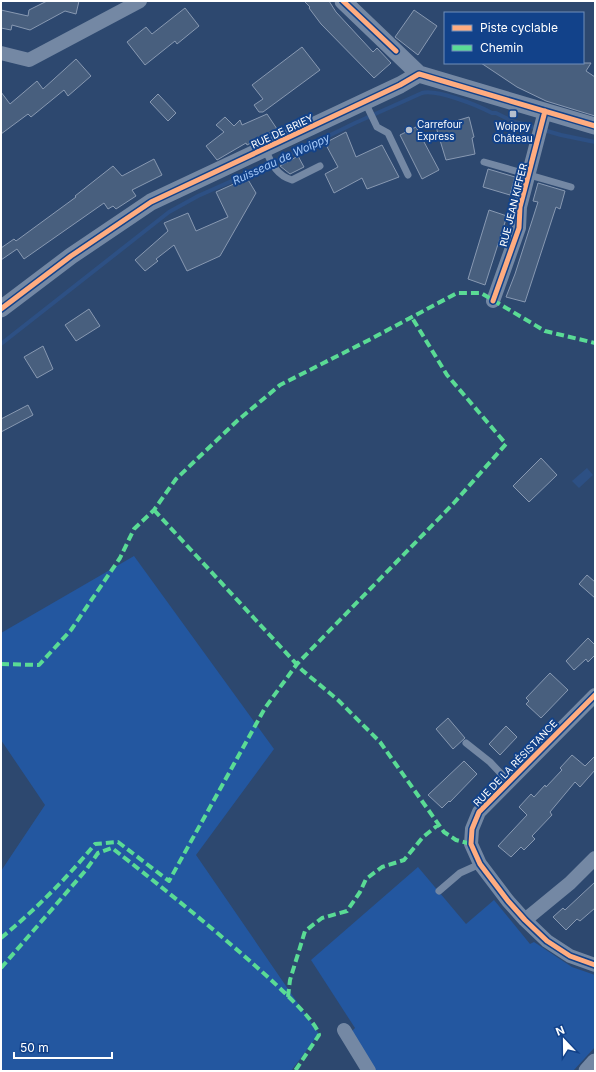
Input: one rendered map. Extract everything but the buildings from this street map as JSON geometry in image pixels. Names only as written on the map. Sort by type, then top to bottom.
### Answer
[{"type":"street","points":[[1,53],[29,60],[140,1]]},
{"type":"street","points":[[343,1],[418,74],[595,126]]},
{"type":"street","name":"RUE DE BRIEY","points":[[1,309],[71,256],[144,206],[165,194],[269,158],[367,107],[418,74]]},
{"type":"street","name":"RUE JEAN KIFFER","points":[[493,301],[519,228],[520,207],[530,175],[545,111]]},
{"type":"street","name":"RUE DE LA RÉSISTANCE","points":[[595,695],[479,812],[472,829],[471,844],[480,864],[525,920],[558,948],[570,956],[595,965]]},
{"type":"street","points":[[525,920],[570,883],[595,858]]},
{"type":"street","points":[[344,1030],[369,1071]]},
{"type":"street","points":[[587,1071],[595,1062]]},
{"type":"lane","points":[[367,107],[377,127],[388,133],[408,175]]},
{"type":"lane","points":[[269,158],[280,174],[292,180],[320,166]]},
{"type":"lane","points":[[484,162],[571,187]]},
{"type":"lane","points":[[466,743],[490,762],[509,782]]},
{"type":"lane","points":[[439,891],[460,873],[480,864]]},
{"type":"shaded area","points":[[587,468],[593,475],[579,488],[572,481]]},
{"type":"shaded area","points":[[134,556],[274,749],[196,855],[319,1034],[291,1071],[1,1071],[1,871],[45,805],[1,740],[1,633]]},
{"type":"shaded area","points":[[418,867],[466,924],[494,900],[530,944],[534,942],[572,967],[595,975],[595,1047],[573,1071],[375,1071],[350,1033],[355,1028],[311,960]]},
{"type":"waterway","name":"Ruisseau de Woippy","points":[[1,344],[169,212],[198,196],[277,161],[355,123],[422,93],[429,92],[447,95],[492,113],[496,113],[512,121],[561,135],[595,142]]},
{"type":"marked path","points":[[1,664],[39,665],[71,630],[120,558],[134,529],[154,510],[176,479],[237,421],[280,385],[457,293],[481,293],[545,331],[595,343]]},
{"type":"marked path","points":[[1,938],[50,893],[95,844],[118,842],[169,881],[265,708],[297,664],[453,504],[506,444],[447,375],[411,316]]},
{"type":"marked path","points":[[154,510],[302,670],[338,700],[380,742],[444,832],[456,840],[471,844]]},
{"type":"marked path","points":[[288,997],[290,980],[305,931],[322,918],[347,911],[360,892],[366,879],[382,867],[404,860],[423,837],[438,825]]},
{"type":"marked path","points":[[1,968],[86,870],[98,853],[112,848],[226,940],[289,997],[310,1020],[319,1035],[295,1071]]},
{"type":"cycle path","points":[[343,1],[396,51]]},
{"type":"cycle path","points":[[1,309],[71,256],[151,202],[400,85],[419,74],[595,126]]},
{"type":"cycle path","points":[[493,301],[519,228],[520,207],[545,111]]},
{"type":"cycle path","points":[[595,695],[479,812],[472,829],[471,844],[480,864],[508,901],[525,920],[547,941],[570,956],[595,965]]},
{"type":"place","name":"Woippy Château","points":[[513,114]]},
{"type":"place","name":"Carrefour Express","points":[[409,130]]}]
